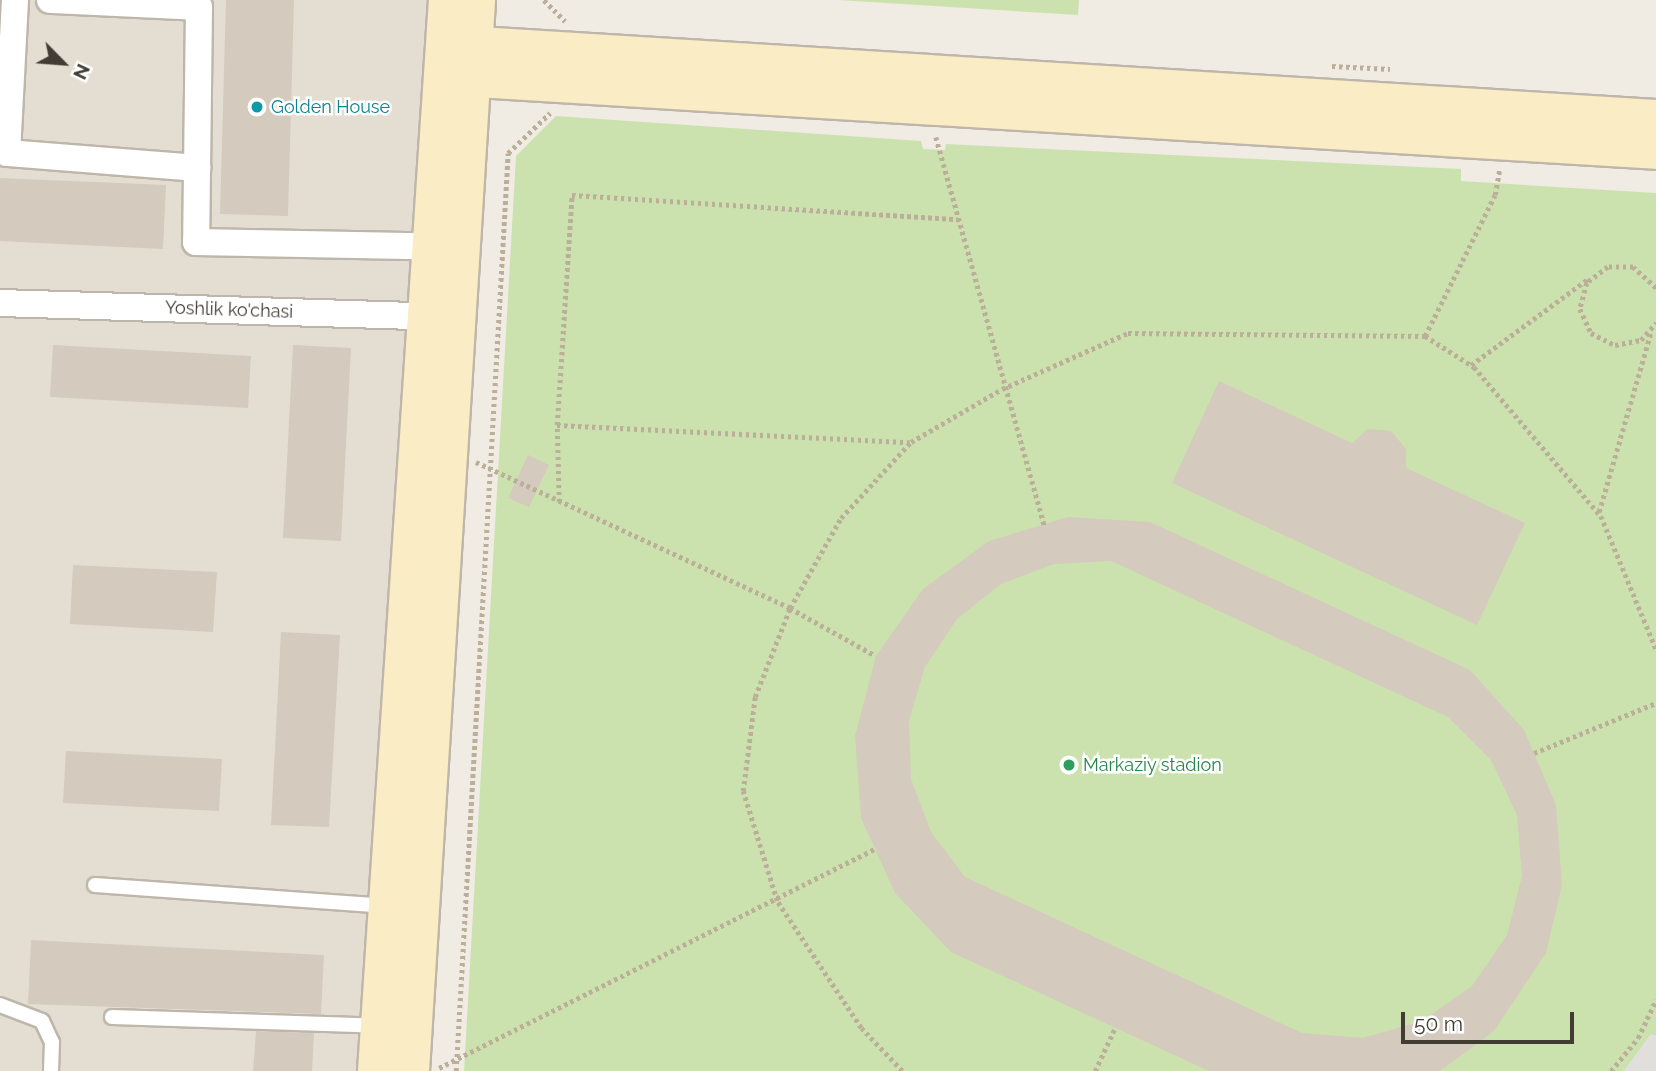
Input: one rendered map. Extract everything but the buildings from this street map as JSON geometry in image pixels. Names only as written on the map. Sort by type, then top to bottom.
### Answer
[{"type":"street","points":[[15,0],[8,153],[197,168]]},
{"type":"street","points":[[50,0],[199,7],[196,242],[448,247]]},
{"type":"street","points":[[448,0],[459,61]]},
{"type":"street","points":[[377,1071],[396,1027],[459,61],[476,0]]},
{"type":"street","points":[[459,61],[935,118],[1503,149],[1656,150]]},
{"type":"street","points":[[1503,149],[1656,119]]},
{"type":"street","name":"Yoshlik ko'chasi","points":[[0,303],[444,317]]},
{"type":"street","points":[[403,908],[450,450],[444,317]]},
{"type":"street","points":[[396,1027],[410,1071]]},
{"type":"lane","points":[[95,885],[403,908]]},
{"type":"lane","points":[[0,1005],[42,1021],[52,1042],[51,1071]]},
{"type":"lane","points":[[112,1017],[396,1027]]},
{"type":"path","points":[[456,1071],[508,153],[555,108]]},
{"type":"path","points":[[935,118],[957,219],[1002,389],[1044,525]]},
{"type":"path","points":[[1425,336],[1495,195],[1503,149]]},
{"type":"path","points":[[559,502],[557,425],[572,195],[957,219]]},
{"type":"path","points":[[1471,365],[1596,273],[1620,265],[1633,267],[1656,288]]},
{"type":"path","points":[[1596,273],[1587,283],[1580,309],[1591,333],[1615,345],[1641,340],[1651,331]]},
{"type":"path","points":[[1599,512],[1651,331],[1656,323]]},
{"type":"path","points":[[902,1071],[861,1028],[777,901],[743,791],[755,697],[790,608],[841,518],[911,442],[1002,389],[1128,333],[1425,336],[1471,365],[1599,512],[1656,649]]},
{"type":"path","points":[[557,425],[911,442]]},
{"type":"path","points":[[450,450],[790,608],[876,656]]},
{"type":"path","points":[[1534,752],[1656,703]]},
{"type":"path","points":[[432,1071],[777,901],[875,849]]},
{"type":"path","points":[[1611,1071],[1638,1038],[1656,1000]]},
{"type":"path","points":[[1095,1071],[1115,1028]]},
{"type":"shaded area","points":[[0,0],[484,0],[427,1071],[0,1071]]},
{"type":"shaded area","points":[[1651,1034],[1656,1036],[1656,1071],[1624,1071]]},
{"type":"green space","points":[[838,0],[1079,0],[1078,15]]},
{"type":"green space","name":"Markaziy stadion","points":[[556,116],[921,141],[923,149],[945,150],[946,144],[1461,169],[1461,181],[1656,193],[1656,1036],[1651,1035],[1624,1071],[464,1071],[516,156]]},
{"type":"place","name":"Golden House","points":[[257,107]]},
{"type":"place","name":"Markaziy stadion","points":[[1069,765]]}]
